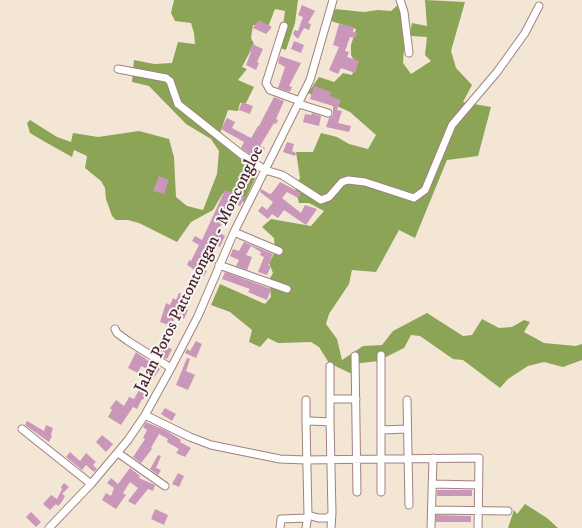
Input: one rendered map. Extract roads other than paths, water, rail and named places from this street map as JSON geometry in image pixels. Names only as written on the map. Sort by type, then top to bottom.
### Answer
[{"type":"street","name":"Jalan Poros Pattontongan - Moncongloe","points":[[49,528],[118,453],[145,415],[171,368],[198,316],[234,232],[299,103],[318,56],[333,0]]},
{"type":"street","points":[[400,0],[404,12],[409,53]]},
{"type":"street","points":[[118,69],[166,78],[170,81],[178,104],[241,154],[265,170],[282,175],[321,200],[327,199],[342,182],[348,180],[365,182],[408,197],[418,197],[424,190],[452,125],[498,72],[525,32],[539,6]]},
{"type":"street","points":[[284,26],[266,83],[270,90],[299,103],[328,113]]},
{"type":"street","points":[[234,232],[279,251]]},
{"type":"street","points":[[219,265],[288,290]]},
{"type":"street","points":[[115,329],[117,333],[128,341],[171,368]]},
{"type":"street","points":[[381,355],[381,492]]},
{"type":"street","points":[[356,356],[357,492]]},
{"type":"street","points":[[330,366],[330,528]]},
{"type":"street","points":[[330,399],[356,399]]},
{"type":"street","points":[[306,400],[308,517],[306,528]]},
{"type":"street","points":[[407,400],[409,505]]},
{"type":"street","points":[[145,415],[190,437],[211,445],[280,459],[356,460],[479,458],[478,528]]},
{"type":"street","points":[[306,422],[315,420],[330,422]]},
{"type":"street","points":[[381,430],[407,429]]},
{"type":"street","points":[[22,430],[91,484]]},
{"type":"street","points":[[118,453],[165,486]]},
{"type":"street","points":[[432,528],[433,458]]},
{"type":"street","points":[[432,484],[479,485]]},
{"type":"street","points":[[432,510],[508,511]]},
{"type":"street","points":[[280,528],[281,519],[308,517],[327,518],[331,515]]}]
